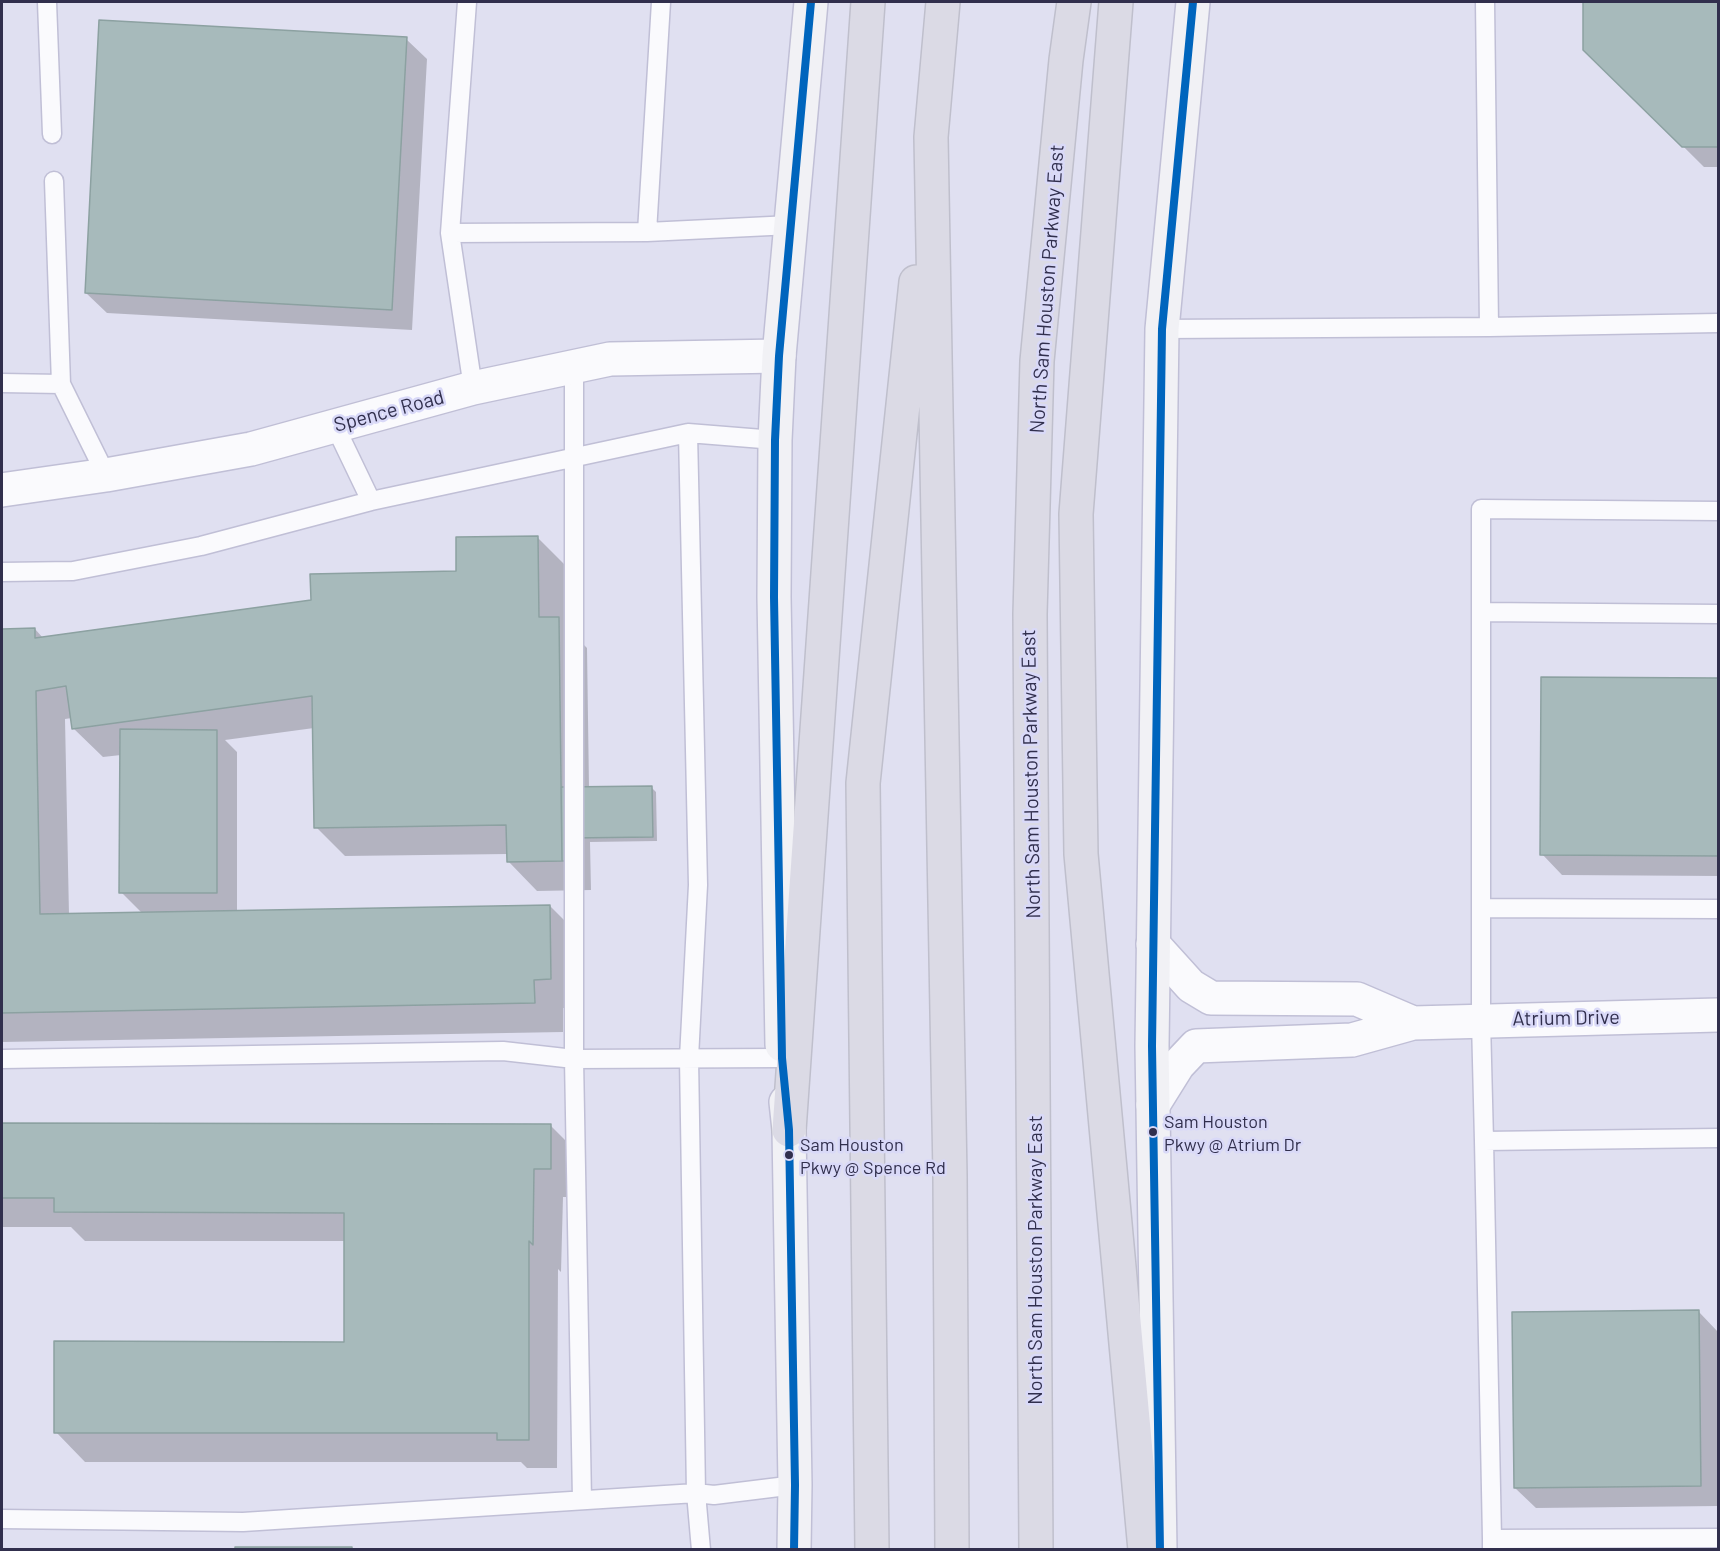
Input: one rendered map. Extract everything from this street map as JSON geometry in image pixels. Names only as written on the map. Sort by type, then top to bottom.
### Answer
[{"type":"highway","points":[[789,1130],[868,2]]},
{"type":"highway","points":[[872,1550],[863,783],[931,137],[943,2]]},
{"type":"highway","name":"North Sam Houston Parkway East","points":[[1036,1550],[1030,614],[1037,361],[1066,60],[1074,2]]},
{"type":"highway","points":[[1116,2],[1076,514],[1081,854],[1145,1550]]},
{"type":"highway","points":[[931,137],[950,1174],[952,1550]]},
{"type":"main road","points":[[794,1550],[789,1130],[782,1058],[774,597],[774,440],[790,225],[811,2]]},
{"type":"main road","points":[[1160,1550],[1153,1105],[1162,329],[1193,2]]},
{"type":"street","name":"Spence Road","points":[[2,490],[106,476],[251,448],[473,388],[610,358],[779,356]]},
{"type":"street","name":"Atrium Drive","points":[[1154,944],[1191,986],[1212,998],[1357,999],[1413,1023]]},
{"type":"street","name":"Atrium Drive","points":[[1153,1105],[1178,1065],[1196,1046],[1352,1040],[1413,1023],[1719,1015]]},
{"type":"lane","points":[[47,2],[52,134]]},
{"type":"lane","points":[[467,2],[450,233],[473,388]]},
{"type":"lane","points":[[647,232],[661,2]]},
{"type":"lane","points":[[1485,2],[1489,327]]},
{"type":"lane","points":[[54,180],[61,384],[106,476]]},
{"type":"lane","points":[[450,233],[647,232],[790,225]]},
{"type":"lane","points":[[1162,329],[1719,323]]},
{"type":"lane","points":[[574,366],[574,1059],[582,1500]]},
{"type":"lane","points":[[2,383],[61,384]]},
{"type":"lane","points":[[335,426],[371,501]]},
{"type":"lane","points":[[2,572],[73,571],[201,546],[371,501],[688,433],[774,440]]},
{"type":"lane","points":[[688,433],[698,885],[689,1058],[696,1493],[701,1550]]},
{"type":"lane","points":[[1719,510],[1481,509],[1481,1021],[1492,1544],[1719,1538]]},
{"type":"lane","points":[[1481,612],[1719,614]]},
{"type":"lane","points":[[1481,909],[1719,909]]},
{"type":"lane","points":[[2,1059],[503,1051],[574,1059],[782,1058]]},
{"type":"lane","points":[[1484,1141],[1719,1138]]},
{"type":"lane","points":[[2,1519],[243,1522],[696,1493],[714,1496],[795,1485]]},
{"type":"building","points":[[1583,2],[1718,2],[1718,147],[1682,147],[1583,50]]},
{"type":"building","points":[[99,20],[407,37],[392,310],[85,293]]},
{"type":"building","points":[[538,536],[539,617],[559,617],[562,861],[507,862],[506,825],[314,828],[312,696],[72,729],[66,686],[36,691],[40,914],[550,905],[551,979],[534,980],[535,1003],[2,1013],[2,629],[35,628],[35,638],[311,600],[310,574],[456,571],[456,537]]},
{"type":"building","points":[[1541,677],[1718,678],[1718,856],[1540,855]]},
{"type":"building","points":[[120,729],[217,730],[217,893],[119,893]]},
{"type":"building","points":[[652,786],[653,837],[572,838],[572,861],[562,861],[561,787]]},
{"type":"building","points":[[2,1123],[551,1124],[551,1169],[534,1169],[533,1245],[529,1241],[529,1440],[497,1440],[497,1433],[54,1433],[54,1341],[344,1342],[344,1213],[54,1212],[54,1198],[2,1198]]},
{"type":"building","points":[[1699,1310],[1701,1486],[1514,1488],[1512,1312]]},
{"type":"building","points":[[235,1547],[352,1547],[352,1550],[235,1550]]},
{"type":"transit line","points":[[794,1550],[789,1130],[782,1058],[774,597],[775,440],[779,356],[811,2]]},
{"type":"transit line","points":[[1160,1550],[1152,1046],[1162,329],[1193,2]]},
{"type":"place","name":"Sam Houston Pkwy @ Atrium Dr","points":[[1153,1132]]},
{"type":"place","name":"Sam Houston Pkwy @ Spence Rd","points":[[789,1155]]}]
